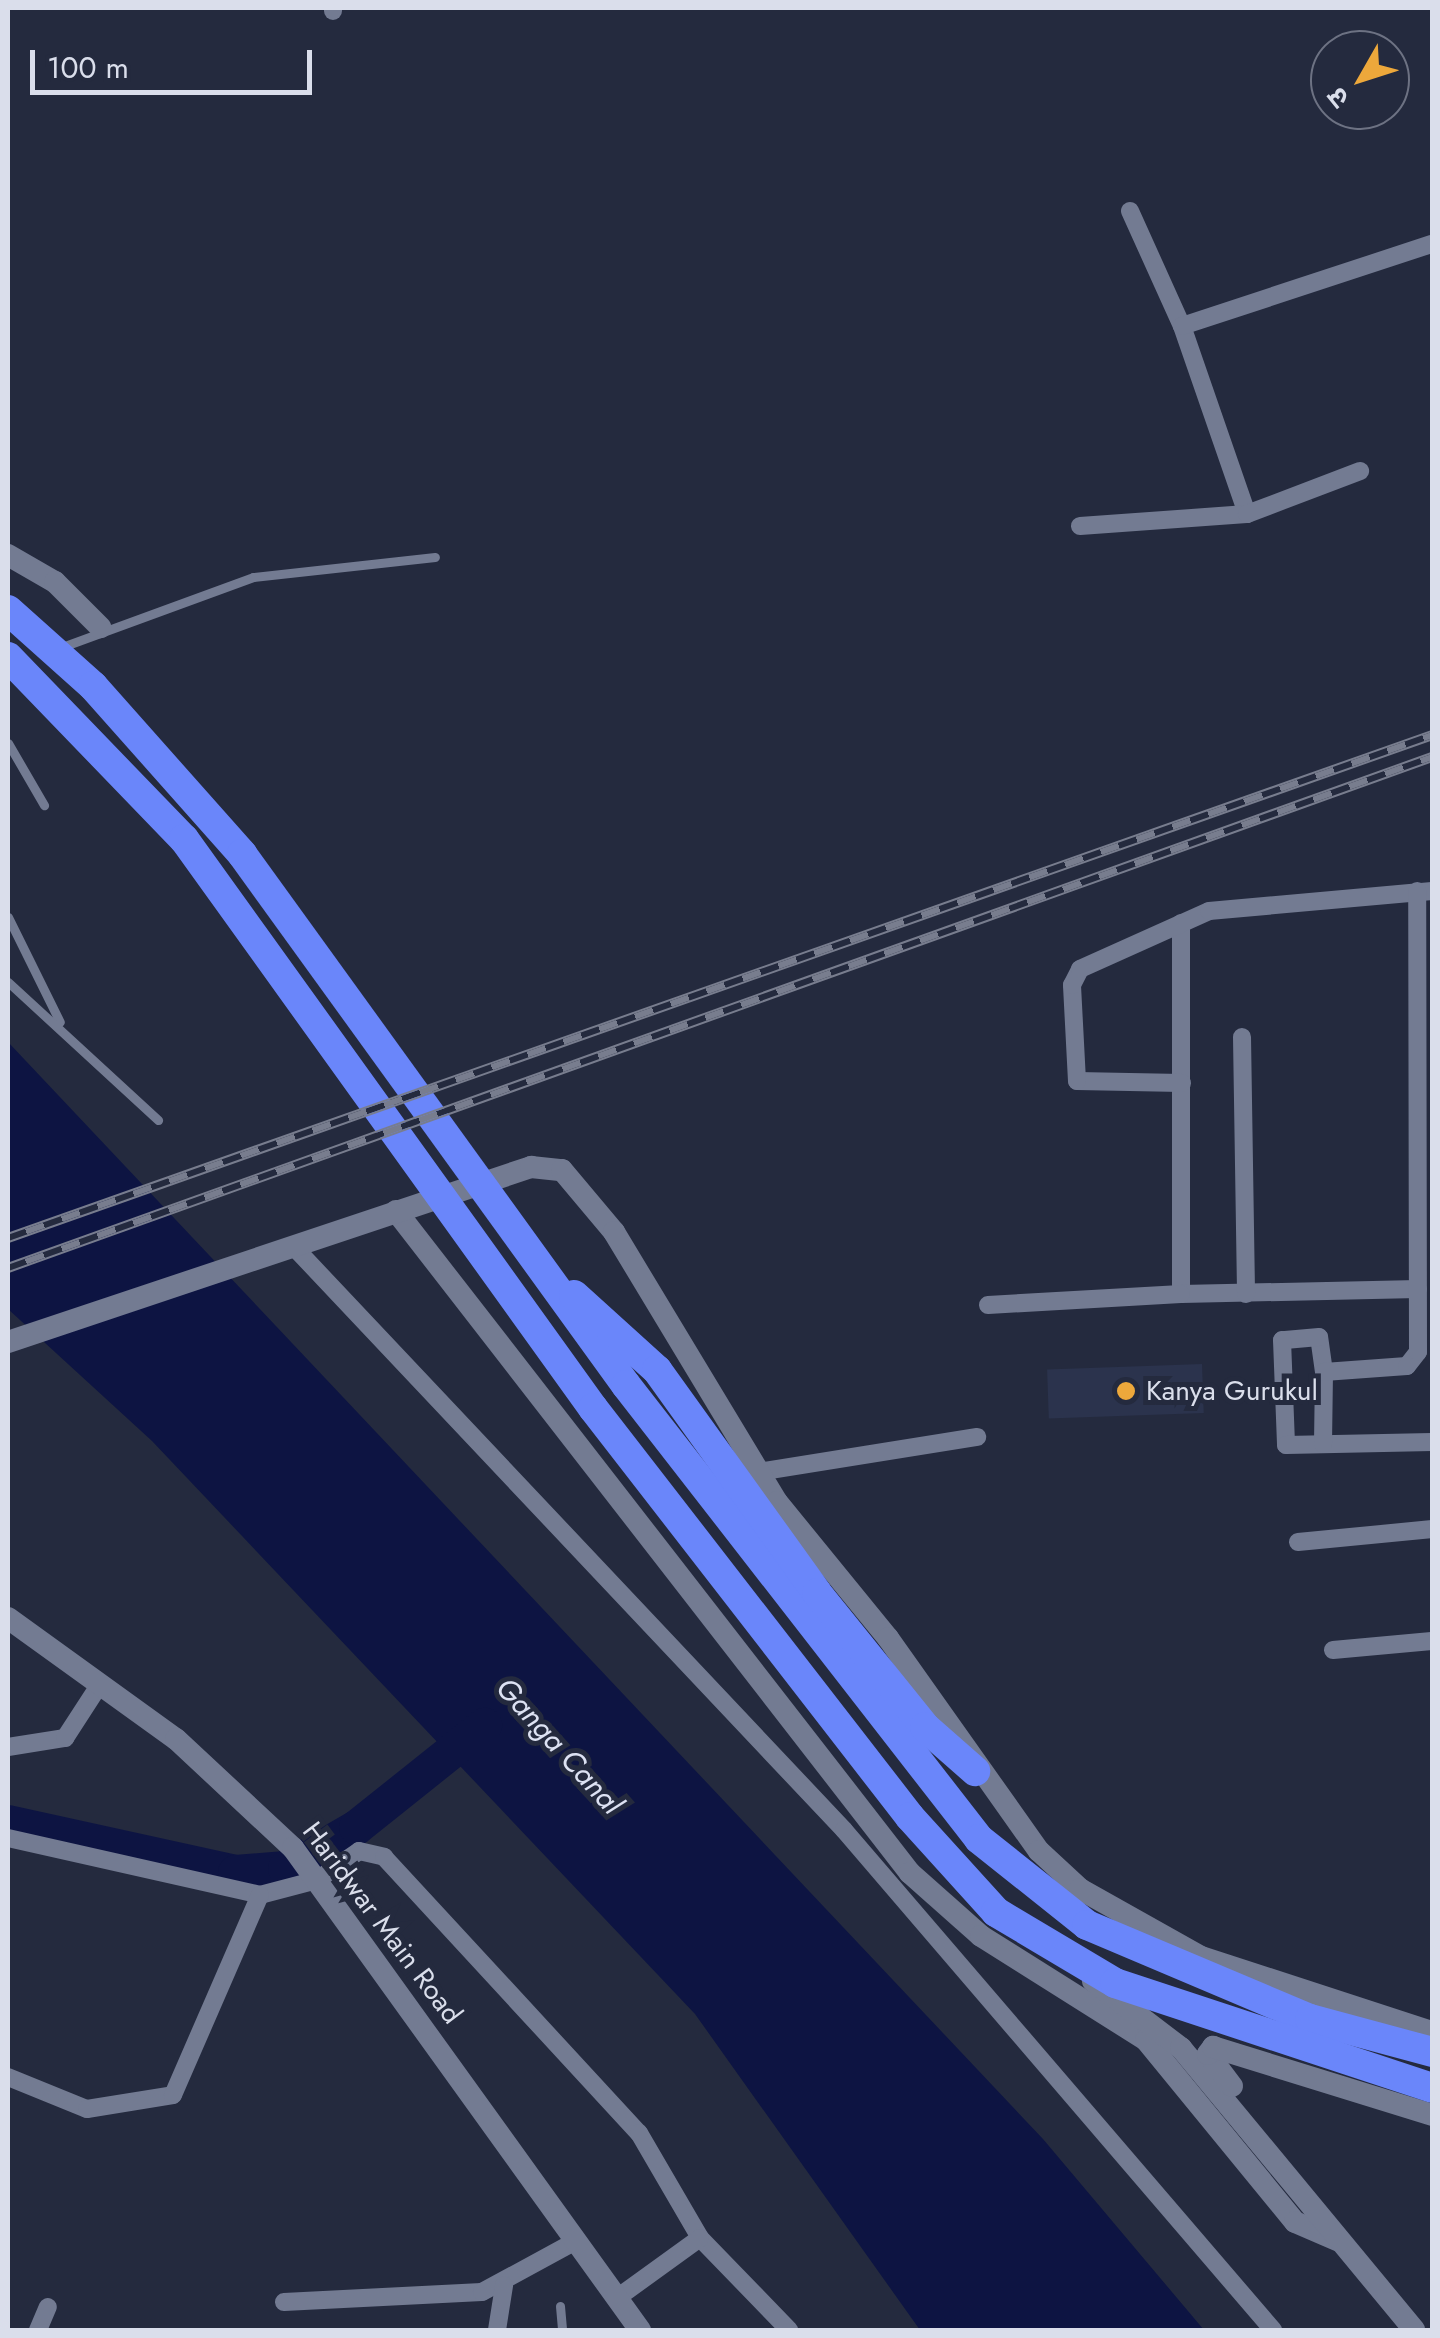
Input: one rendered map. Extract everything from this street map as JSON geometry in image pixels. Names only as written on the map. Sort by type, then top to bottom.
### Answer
[{"type":"highway","points":[[17,617],[93,686],[242,854],[626,1385],[979,1839],[1022,1881],[1087,1925],[1212,1982],[1432,2052]]},
{"type":"highway","points":[[8,657],[184,839],[593,1408],[910,1816],[996,1912],[1069,1962],[1432,2088]]},
{"type":"highway","points":[[540,1268],[657,1370],[818,1594],[926,1727],[975,1771]]},
{"type":"street","points":[[1130,212],[1182,326],[1247,514]]},
{"type":"street","points":[[1182,326],[1432,244]]},
{"type":"street","points":[[1080,526],[1247,514],[1360,471]]},
{"type":"street","points":[[8,555],[55,582],[100,627]]},
{"type":"street","points":[[1182,1083],[1082,1084],[1072,1036],[1080,969],[1209,912],[1425,891],[1415,1360],[1324,1372]]},
{"type":"street","points":[[1181,923],[1182,1294]]},
{"type":"street","points":[[1242,1037],[1246,1294]]},
{"type":"street","points":[[8,1342],[530,1168],[562,1170],[614,1232],[758,1472],[888,1638],[975,1771],[1039,1851],[1135,1922],[1201,1957],[1432,2032]]},
{"type":"street","points":[[396,1212],[910,1873],[981,1936],[1146,2040],[1295,2222],[1337,2240]]},
{"type":"street","points":[[286,1251],[844,1830],[1273,2330]]},
{"type":"street","points":[[988,1306],[1182,1294],[1418,1289]]},
{"type":"street","points":[[1322,1444],[1324,1372],[1320,1337],[1282,1340],[1282,1439],[1322,1444],[1432,1442]]},
{"type":"street","points":[[758,1472],[977,1438]]},
{"type":"street","points":[[1298,1542],[1432,1529]]},
{"type":"street","name":"Haridwar Main Road","points":[[8,1618],[176,1739],[293,1848],[640,2330]]},
{"type":"street","points":[[1334,1650],[1432,1641]]},
{"type":"street","points":[[8,1747],[65,1738],[100,1684]]},
{"type":"street","points":[[8,1838],[260,1894],[314,1876],[360,1851],[395,1865],[510,2003],[639,2133],[700,2238],[788,2330]]},
{"type":"street","points":[[8,2077],[87,2109],[173,2095],[260,1894]]},
{"type":"street","points":[[1069,1962],[1166,2033],[1414,2330]]},
{"type":"street","points":[[1337,2240],[1320,2198],[1211,2060],[1213,2047],[1432,2115]]},
{"type":"street","points":[[617,2298],[700,2238]]},
{"type":"street","points":[[284,2302],[504,2286],[576,2241]]},
{"type":"street","points":[[497,2330],[504,2286]]},
{"type":"street","points":[[38,2330],[48,2308]]},
{"type":"lane","points":[[8,675],[100,627],[253,577],[435,557]]},
{"type":"lane","points":[[8,743],[44,805]]},
{"type":"lane","points":[[8,917],[63,1030]]},
{"type":"lane","points":[[8,982],[158,1120]]},
{"type":"lane","points":[[560,2306],[562,2330]]},
{"type":"shaded area","name":"Kanya Gurukul","points":[[1202,1364],[1204,1413],[1049,1418],[1047,1369]]},
{"type":"water","name":"Ganga Canal","points":[[8,1042],[1043,2139],[1204,2330],[920,2330],[695,2014],[152,1441],[8,1309]]},
{"type":"waterway","points":[[8,1822],[235,1872],[285,1868],[356,1827],[484,1725]]},
{"type":"railway","points":[[8,1238],[1432,735]]},
{"type":"railway","points":[[8,1268],[1432,757]]},
{"type":"place","name":"Kanya Gurukul","points":[[1126,1391]]}]
